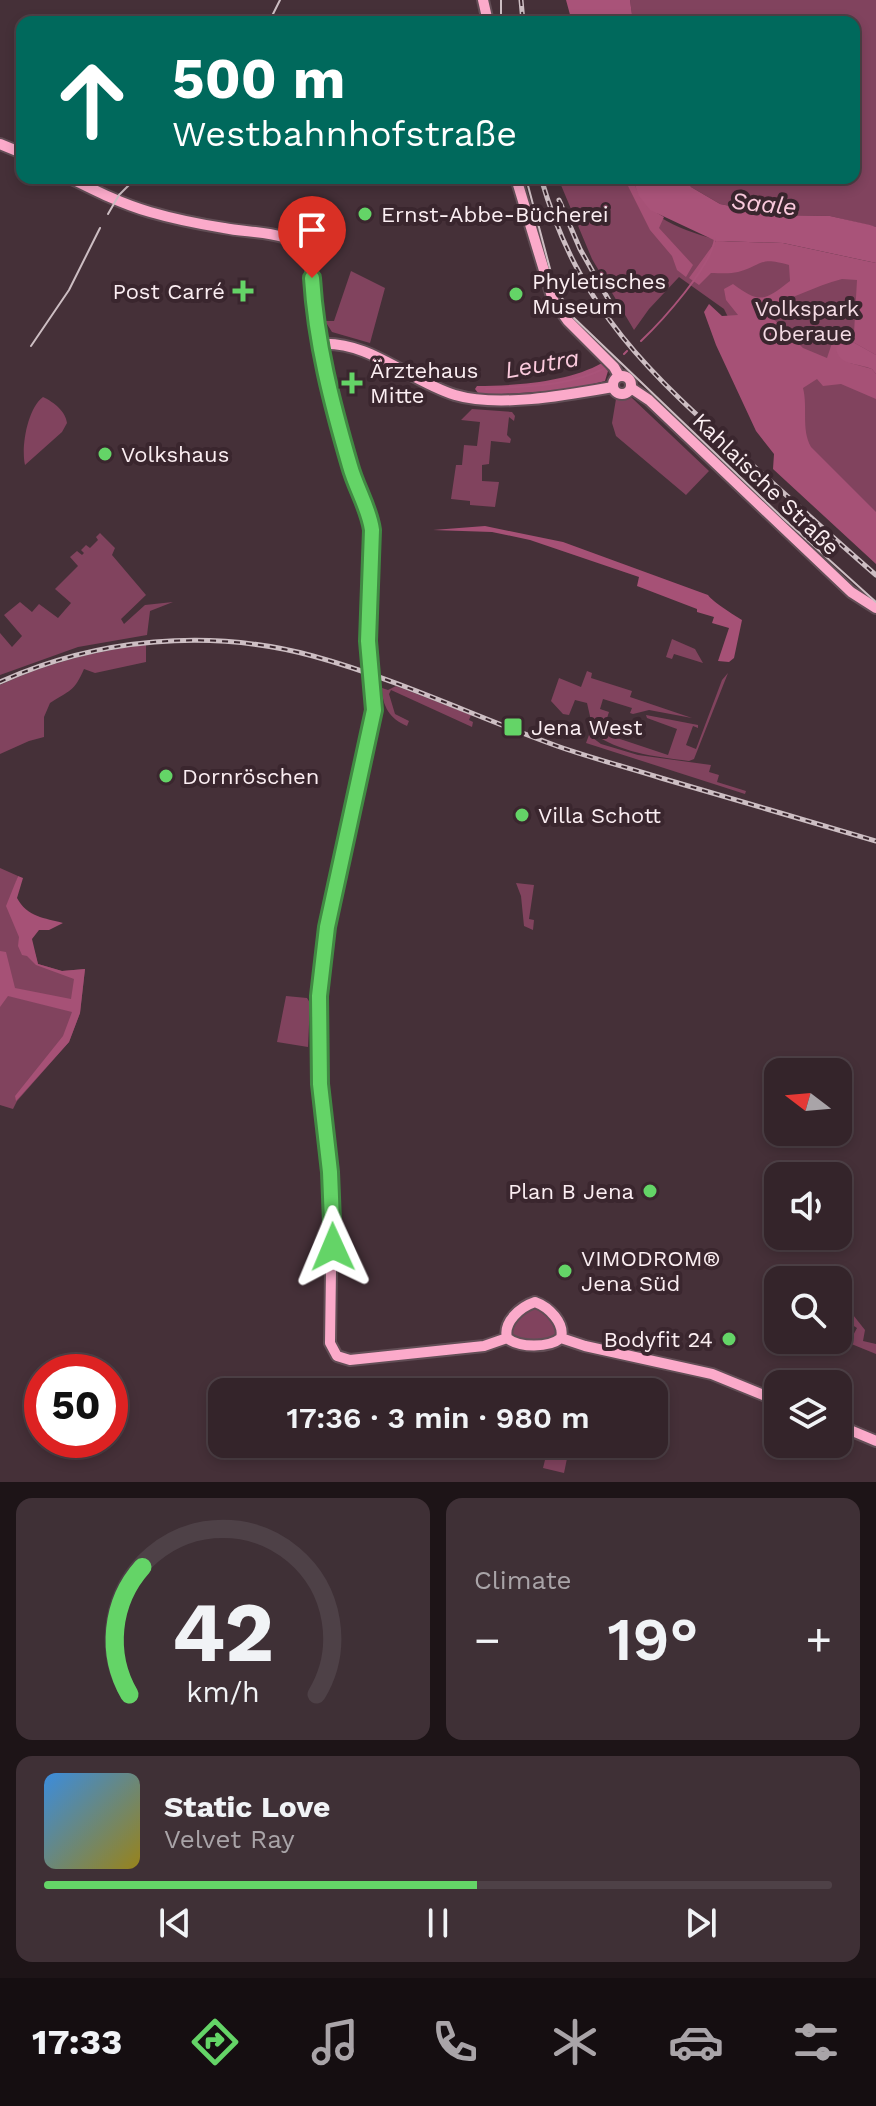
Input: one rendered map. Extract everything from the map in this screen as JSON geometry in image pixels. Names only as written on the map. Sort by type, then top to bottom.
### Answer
[{"type":"main road","points":[[82,184],[150,212],[226,229],[270,233],[302,247],[308,253],[324,368],[353,476],[371,523],[369,651],[374,710],[327,927],[319,996],[320,1084],[332,1197],[330,1339],[337,1356],[350,1360],[484,1346],[507,1338]]},
{"type":"main road","points":[[319,344],[346,346],[448,393],[466,398],[493,400],[570,395],[613,387],[622,394],[631,388],[628,378],[619,376],[614,367],[563,316],[547,288],[518,184]]},
{"type":"main road","points":[[324,368],[330,355],[346,346]]},
{"type":"main road","points":[[613,387],[619,376]]},
{"type":"main road","name":"Kahlaische Straße","points":[[631,388],[649,400],[851,592],[876,608]]},
{"type":"main road","points":[[561,1338],[561,1323],[543,1305],[535,1302],[527,1305],[505,1329],[507,1338],[516,1344],[548,1344],[561,1338],[697,1370],[764,1395]]},
{"type":"main road","points":[[852,1431],[876,1441]]},
{"type":"green space","points":[[630,0],[876,0],[876,227],[830,216],[775,215],[720,204],[689,184],[860,184],[860,16],[632,16]]},
{"type":"green space","name":"Volkspark Oberaue","points":[[561,184],[635,184],[650,210],[672,224],[698,234],[758,248],[876,263],[876,533],[786,433],[724,309],[679,277],[634,330],[592,259]]},
{"type":"green space","points":[[351,271],[385,288],[370,343],[332,332],[325,321],[334,321]]},
{"type":"green space","points":[[43,397],[59,408],[67,423],[62,432],[25,465],[26,429],[33,410]]},
{"type":"green space","points":[[632,398],[709,471],[686,495],[616,436],[612,423],[616,399]]},
{"type":"green space","points":[[472,409],[512,412],[515,416],[514,421],[509,417],[507,435],[510,443],[491,441],[489,464],[482,465],[482,481],[499,482],[495,507],[470,505],[470,501],[451,499],[456,465],[462,465],[464,445],[477,446],[480,422],[461,420]]},
{"type":"green space","points":[[100,533],[115,548],[112,555],[146,595],[121,619],[124,624],[145,605],[173,602],[150,611],[147,635],[78,647],[0,675],[0,633],[12,647],[22,636],[4,615],[20,602],[32,612],[39,604],[58,618],[71,603],[55,589],[78,566],[70,557],[77,551],[82,555],[81,550],[86,545],[90,548]]},
{"type":"green space","points":[[672,639],[695,649],[703,663],[674,654],[672,659],[666,657]]},
{"type":"green space","points":[[146,645],[146,662],[95,673],[84,669],[67,693],[50,703],[44,717],[44,737],[0,754],[0,685],[72,659]]},
{"type":"green space","points":[[587,671],[592,673],[591,678],[632,691],[630,697],[692,718],[649,710],[633,714],[630,713],[632,708],[603,699],[600,709],[609,712],[602,733],[668,755],[677,729],[646,715],[698,725],[698,728],[693,726],[686,745],[696,749],[722,680],[728,673],[694,759],[689,761],[637,752],[602,739],[590,732],[592,725],[587,703],[575,700],[569,715],[563,714],[551,701],[559,678],[581,687]]},
{"type":"green space","points":[[396,686],[471,715],[469,720],[473,722],[472,727],[391,690],[389,694],[395,714],[409,721],[407,726],[401,723],[388,711],[382,695],[382,688],[388,690]]},
{"type":"green space","points":[[589,735],[601,744],[638,755],[711,765],[709,772],[719,775],[717,782],[746,791],[745,794],[586,743]]},
{"type":"green space","points":[[0,868],[18,876],[10,901],[31,939],[38,964],[62,971],[85,969],[80,1013],[69,1042],[13,1109],[0,1105]]},
{"type":"green space","points":[[516,883],[534,885],[529,919],[534,920],[533,930],[524,926],[521,896]]},
{"type":"green space","points":[[286,996],[307,998],[310,1003],[308,1047],[277,1042]]},
{"type":"green space","points":[[533,1307],[540,1308],[557,1325],[557,1336],[534,1341],[511,1335],[512,1324]]},
{"type":"green space","points":[[852,1314],[865,1330],[863,1341],[876,1344],[876,1354],[852,1344],[857,1328],[852,1325]]},
{"type":"green space","points":[[546,1458],[567,1458],[564,1473],[543,1468]]},
{"type":"shaded area","points":[[566,0],[630,0],[632,16],[570,16]]},
{"type":"shaded area","points":[[627,184],[634,184],[644,201],[664,217],[659,228],[693,265],[686,277],[677,270],[672,256],[650,230]]},
{"type":"shaded area","points":[[634,184],[689,184],[720,204],[775,215],[830,216],[876,227],[876,263],[783,243],[716,241],[650,210]]},
{"type":"shaded area","points":[[716,241],[783,243],[876,263],[876,355],[851,341],[850,363],[872,369],[876,374],[876,399],[841,384],[823,386],[817,379],[803,388],[806,433],[811,447],[876,512],[876,564],[773,469],[774,454],[756,431],[704,312],[709,304],[722,316],[738,315],[726,300],[724,289],[733,284],[750,295],[768,296],[790,281],[789,265],[766,261],[738,272],[711,273],[699,285],[689,278]],"holes":[[[842,279],[857,280],[854,333],[834,337],[827,358],[803,348],[762,308]]]},
{"type":"shaded area","points":[[851,341],[876,355],[876,374],[872,369],[841,358],[836,348],[841,343]]},
{"type":"shaded area","points":[[602,363],[608,371],[605,381],[569,390],[485,395],[475,389],[477,386],[558,379]]},
{"type":"shaded area","points":[[485,526],[563,542],[708,595],[742,620],[734,658],[729,662],[718,661],[729,628],[712,623],[714,617],[697,612],[697,609],[637,586],[639,577],[530,540],[492,532],[433,530]]},
{"type":"shaded area","points":[[18,876],[23,878],[17,898],[21,904],[37,916],[63,923],[49,930],[39,930],[32,939],[38,964],[62,971],[85,969],[80,1013],[69,1042],[16,1101],[15,1096],[63,1036],[72,1012],[8,996],[0,1007],[0,951],[6,952],[15,988],[71,999],[74,979],[36,965],[22,955],[18,946],[19,937],[6,906]]},
{"type":"waterway","name":"Leutra","points":[[641,341],[696,278],[712,250],[715,238]]},
{"type":"waterway","name":"Leutra","points":[[624,354],[627,351]]},
{"type":"waterway","name":"Leutra","points":[[486,389],[562,382],[605,368]]},
{"type":"tram line","points":[[272,16],[280,0]]},
{"type":"tram line","points":[[501,0],[501,16]]},
{"type":"tram line","points":[[108,214],[130,184]]},
{"type":"tram line","points":[[528,184],[554,284],[573,317],[784,519],[876,602]]},
{"type":"tram line","points":[[31,346],[69,290],[100,228]]},
{"type":"railway","points":[[521,0],[522,16]]},
{"type":"railway","points":[[543,184],[576,266],[597,303],[622,336],[680,399],[876,575]]},
{"type":"railway","points":[[559,200],[580,249],[611,304]]},
{"type":"railway","points":[[0,682],[75,655],[154,642],[194,640],[274,647],[375,676],[583,755],[876,841]]},
{"type":"place","name":"Ernst-Abbe-Bücherei","points":[[365,214]]},
{"type":"place","name":"Post Carré","points":[[243,291]]},
{"type":"place","name":"Phyletisches Museum","points":[[516,294]]},
{"type":"place","name":"Ärztehaus Mitte","points":[[352,383]]},
{"type":"place","name":"Volkshaus","points":[[105,454]]},
{"type":"place","name":"Jena West","points":[[513,727]]},
{"type":"place","name":"Dornröschen","points":[[166,776]]},
{"type":"place","name":"Villa Schott","points":[[522,815]]},
{"type":"place","name":"Plan B Jena","points":[[650,1191]]},
{"type":"place","name":"VIMODROM® Jena Süd","points":[[565,1271]]},
{"type":"place","name":"Bodyfit 24","points":[[729,1339]]},
{"type":"route","points":[[312,278],[316,330],[335,415],[372,530],[368,641],[374,710],[327,927],[319,996],[320,1084],[332,1197],[333,1247]]},
{"type":"water label","name":"Saale","points":[[764,204]]}]
